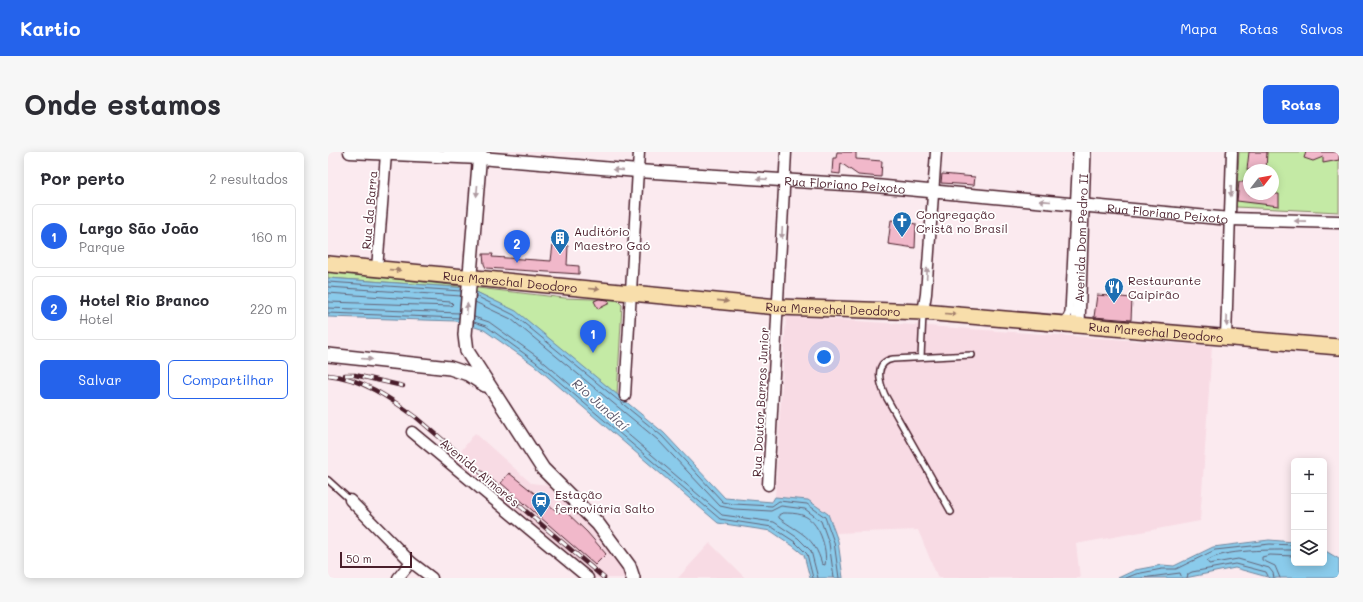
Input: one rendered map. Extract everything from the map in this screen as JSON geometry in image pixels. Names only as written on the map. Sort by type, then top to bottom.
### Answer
[{"type":"main road","name":"Avenida Dom Pedro II","points":[[1071,324],[1078,204],[1084,152]]},
{"type":"main road","points":[[480,155],[465,335],[467,351],[543,469],[598,524],[629,566],[633,578]]},
{"type":"main road","name":"Rua Marechal Deodoro","points":[[328,264],[469,280],[631,292],[778,307],[923,312],[1339,347]]},
{"type":"main road","points":[[450,368],[462,358],[467,351]]},
{"type":"main road","points":[[328,355],[450,368],[468,374],[490,388]]},
{"type":"street","name":"Rua Floriano Peixoto","points":[[350,152],[480,155],[638,171],[875,186],[1230,219],[1339,222]]},
{"type":"street","points":[[625,396],[639,152]]},
{"type":"street","name":"Rua Doutor Barros Junior","points":[[768,485],[786,152]]},
{"type":"street","points":[[923,312],[926,294],[936,152]]},
{"type":"street","points":[[1077,152],[1078,204]]},
{"type":"street","points":[[1226,337],[1232,152]]},
{"type":"street","name":"Rua da Barra","points":[[377,269],[386,154]]},
{"type":"street","name":"Avenida Aimorés","points":[[412,432],[588,578]]},
{"type":"street","points":[[350,500],[411,562],[432,578]]},
{"type":"street","points":[[398,578],[411,562]]},
{"type":"lane","points":[[921,357],[923,312]]},
{"type":"lane","points":[[951,512],[885,395],[879,380],[881,365],[886,360],[972,355]]},
{"type":"lane","points":[[328,480],[350,500]]},
{"type":"shaded area","points":[[786,316],[1212,346],[1200,521],[1076,544],[1080,578],[938,578],[918,530],[835,533],[828,514],[808,500],[775,497]]},
{"type":"shaded area","points":[[475,433],[531,483],[548,485],[596,531],[621,564],[626,578],[593,578],[454,460]]},
{"type":"shaded area","points":[[710,543],[745,578],[678,578]]},
{"type":"green space","points":[[1239,152],[1339,152],[1339,212],[1236,207]]},
{"type":"green space","points":[[328,271],[565,298],[617,300],[622,305],[617,395],[515,311],[468,288],[328,278]]},
{"type":"water","name":"Rio Jundiaí","points":[[328,278],[468,288],[516,311],[664,433],[725,498],[772,502],[775,497],[808,500],[828,514],[838,541],[843,578],[810,578],[804,555],[771,531],[718,523],[534,365],[484,330],[456,321],[328,317]]},
{"type":"water","points":[[1269,540],[1291,542],[1291,566],[1327,566],[1327,552],[1339,559],[1339,578],[1271,578],[1235,568],[1185,578],[1118,578],[1135,570],[1162,565],[1174,566],[1213,547]]},
{"type":"building","points":[[837,152],[856,152],[856,159],[882,161],[881,177],[858,175],[841,163],[840,174],[832,173],[833,158],[836,158]]},
{"type":"building","points":[[1249,152],[1267,152],[1266,164],[1248,164]]},
{"type":"building","points":[[1306,152],[1339,152],[1339,160],[1323,163],[1323,157],[1313,161],[1304,158]]},
{"type":"building","points":[[942,174],[975,177],[974,185],[941,183]]},
{"type":"building","points":[[1239,182],[1243,182],[1243,200],[1279,200],[1279,206],[1237,201]]},
{"type":"building","name":"Congregação Cristã no Brasil","points":[[891,220],[916,224],[915,248],[888,244]]},
{"type":"building","points":[[553,244],[568,246],[567,265],[579,266],[579,274],[486,268],[484,264],[483,254],[493,254],[492,257],[551,261]]},
{"type":"building","name":"Restaurante Caipirão","points":[[1097,295],[1132,298],[1131,320],[1094,317]]},
{"type":"building","points":[[599,299],[608,300],[610,303],[598,309],[594,301]]},
{"type":"building","points":[[509,473],[559,513],[563,509],[587,532],[606,554],[595,565],[501,483]]},
{"type":"railway","points":[[328,375],[352,380],[375,390],[416,417],[604,578]]},
{"type":"railway","points":[[345,375],[355,375],[403,386]]},
{"type":"place","name":"Congregação Cristã no Brasil","points":[[902,238]]},
{"type":"place","name":"Auditório Maestro Gaó","points":[[560,255]]},
{"type":"place","name":"Hotel Rio Branco","points":[[517,263]]},
{"type":"place","name":"Restaurante Caipirão","points":[[1114,304]]},
{"type":"place","name":"Largo São João","points":[[593,353]]},
{"type":"place","name":"Estação ferroviária Salto","points":[[541,518]]}]
